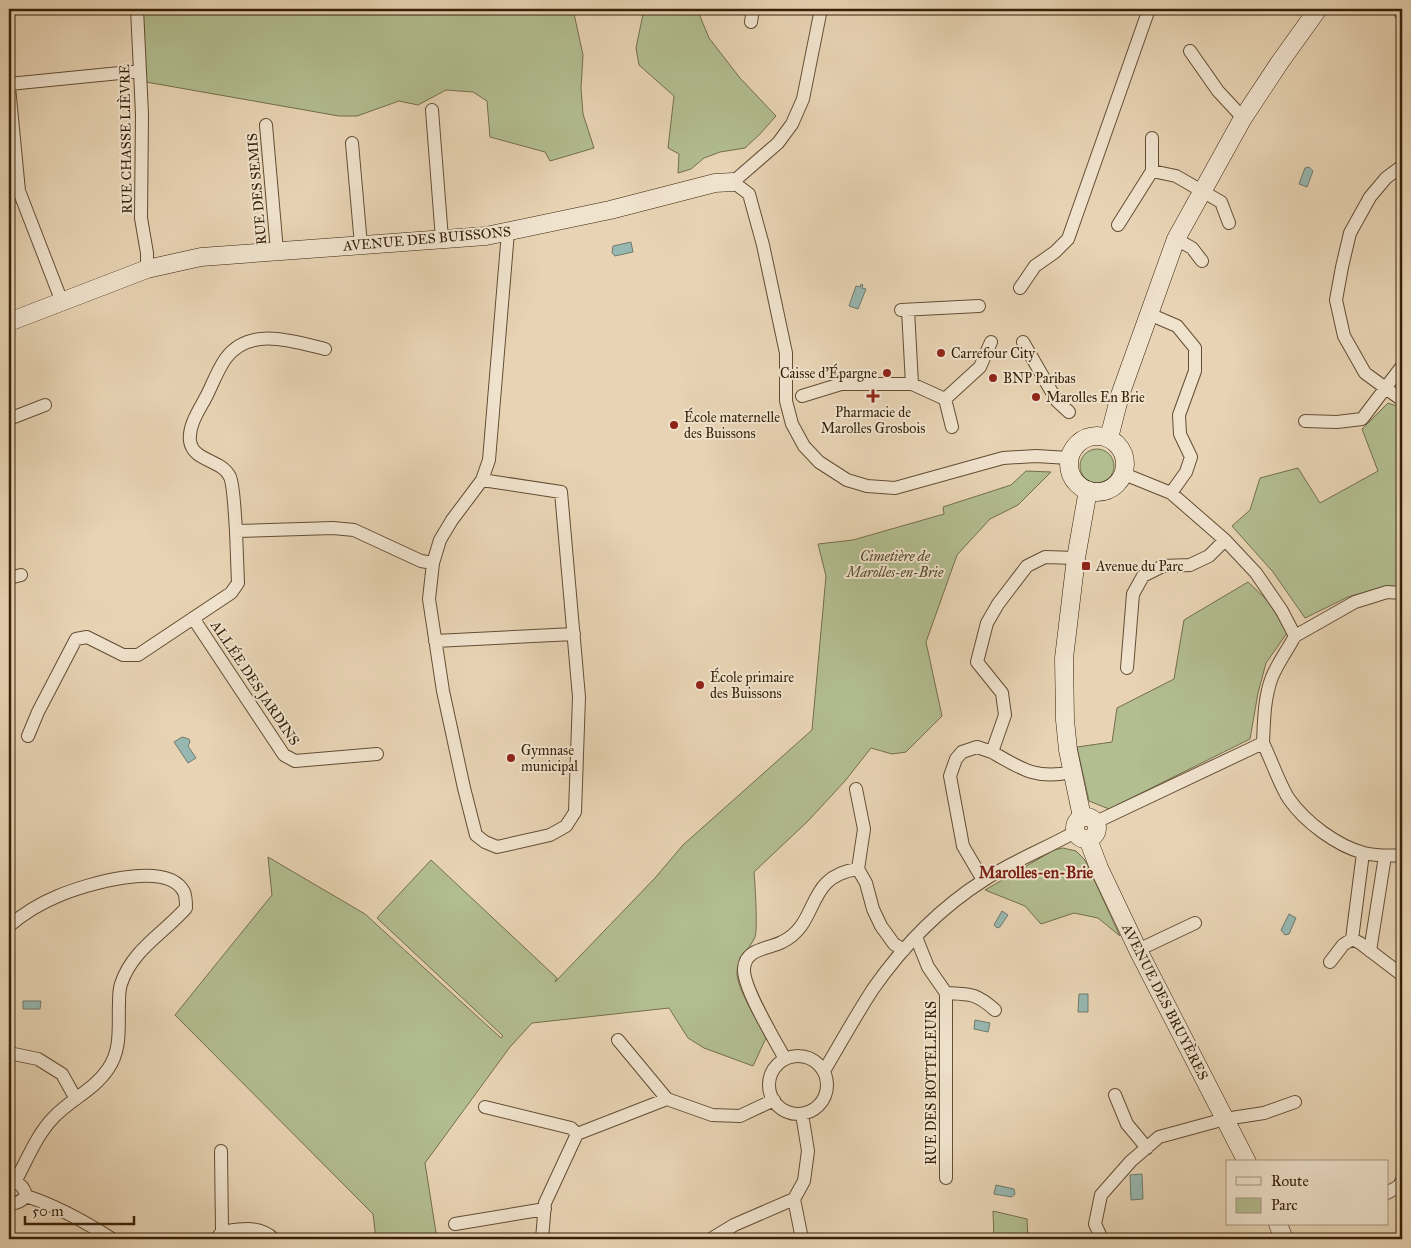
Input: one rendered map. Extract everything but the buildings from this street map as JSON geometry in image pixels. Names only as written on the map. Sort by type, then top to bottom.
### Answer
[{"type":"street","name":"RUE CHASSE LIÈVRE","points":[[137,9],[142,114],[141,218],[147,253],[147,269]]},
{"type":"street","points":[[821,9],[803,99],[792,124],[778,144],[733,182],[749,194],[763,245],[786,353],[786,401],[792,424],[804,446],[819,462],[846,480],[866,486],[895,488],[1003,458],[1036,456],[1069,458]]},
{"type":"street","points":[[1020,288],[1035,266],[1055,252],[1068,239],[1150,9]]},
{"type":"street","points":[[1109,438],[1120,395],[1176,240],[1243,118],[1318,9]]},
{"type":"street","points":[[1399,9],[1402,15]]},
{"type":"street","points":[[1190,51],[1218,91],[1243,118]]},
{"type":"street","points":[[62,302],[19,191],[9,86],[140,71]]},
{"type":"street","points":[[432,110],[442,239]]},
{"type":"street","name":"RUE DES SEMIS","points":[[266,125],[277,251]]},
{"type":"street","points":[[1118,224],[1152,171],[1152,138]]},
{"type":"street","points":[[352,143],[361,246]]},
{"type":"street","points":[[1402,166],[1386,178],[1370,197],[1350,233],[1336,300],[1344,336],[1365,373],[1402,400]]},
{"type":"street","points":[[1152,171],[1176,176],[1221,202],[1229,222]]},
{"type":"street","name":"AVENUE DES BUISSONS","points":[[9,322],[147,269],[201,258],[361,246],[508,232],[610,210],[715,182],[733,182]]},
{"type":"street","points":[[482,480],[561,492],[579,697],[575,812],[566,826],[550,835],[497,847],[485,842],[476,835],[443,691],[429,599],[434,563],[440,540],[452,520],[482,480],[488,460],[508,232]]},
{"type":"street","points":[[1176,240],[1192,248],[1202,261]]},
{"type":"street","points":[[912,384],[904,310],[979,306]]},
{"type":"street","points":[[1149,314],[1177,326],[1194,348],[1194,371],[1179,416],[1180,434],[1191,457],[1186,472],[1170,493]]},
{"type":"street","points":[[28,736],[38,712],[76,639],[87,637],[123,655],[138,655],[231,593],[238,582],[231,478],[224,468],[195,453],[190,442],[190,429],[225,359],[235,348],[255,338],[284,339],[325,349]]},
{"type":"street","points":[[945,399],[980,367],[991,342]]},
{"type":"street","points":[[1023,342],[1057,400],[1069,412]]},
{"type":"street","points":[[1305,421],[1337,422],[1362,418],[1402,366]]},
{"type":"street","points":[[802,396],[841,384],[912,384],[945,399]]},
{"type":"street","points":[[945,399],[952,427]]},
{"type":"street","points":[[9,419],[45,405]]},
{"type":"street","points":[[1090,436],[1109,438],[1123,452],[1125,461],[1124,474],[1116,484],[1108,489],[1088,490],[1076,482],[1070,471],[1069,458],[1080,442],[1090,436]]},
{"type":"street","points":[[1124,474],[1170,493],[1225,540],[1256,573],[1282,611],[1295,636]]},
{"type":"street","name":"AVENUE DES BRUYÈRES","points":[[1088,490],[1076,558],[1064,658],[1065,720],[1072,772],[1085,828],[1099,868],[1138,950],[1246,1160]]},
{"type":"street","points":[[236,530],[334,528],[354,530],[422,561],[434,563]]},
{"type":"street","points":[[1127,668],[1133,594],[1144,576],[1163,566],[1190,565],[1209,556],[1225,540]]},
{"type":"street","points":[[992,752],[1005,715],[1002,693],[977,662],[987,623],[998,604],[1027,566],[1045,557],[1076,558]]},
{"type":"street","points":[[1402,593],[1386,592],[1355,602],[1295,636],[1273,675],[1268,690],[1263,743],[1289,799],[1314,826],[1345,846],[1364,853],[1385,856],[1402,855]]},
{"type":"street","name":"ALLÉE DES JARDINS","points":[[193,618],[284,755],[295,761],[378,754]]},
{"type":"street","points":[[435,641],[574,634]]},
{"type":"street","points":[[824,1071],[873,990],[904,950],[935,918],[983,880],[1085,828],[1263,743]]},
{"type":"street","points":[[983,880],[963,846],[950,776],[956,759],[962,752],[977,748],[992,752],[1015,766],[1041,775],[1072,772]]},
{"type":"street","points":[[856,789],[864,829],[858,869],[866,883],[880,926],[894,944],[904,950]]},
{"type":"street","points":[[1352,939],[1364,853]]},
{"type":"street","points":[[1370,951],[1385,856]]},
{"type":"street","points":[[785,1059],[746,984],[744,967],[750,955],[761,948],[781,943],[794,934],[804,921],[822,886],[831,878],[844,871],[858,869]]},
{"type":"street","points":[[9,926],[19,917],[56,896],[92,883],[140,876],[163,877],[174,882],[184,893],[186,908],[174,922],[149,942],[130,962],[120,986],[118,1049],[108,1070],[53,1117],[37,1139],[12,1182],[21,1186],[26,1196],[49,1204],[84,1221],[112,1239]]},
{"type":"street","points":[[1138,950],[1195,923]]},
{"type":"street","name":"RUE DES BOTTELEURS","points":[[916,937],[928,967],[946,993],[946,1178]]},
{"type":"street","points":[[1352,939],[1402,975]]},
{"type":"street","points":[[1330,962],[1343,944],[1352,939]]},
{"type":"street","points":[[946,993],[970,994],[982,999],[994,1010]]},
{"type":"street","points":[[618,1040],[667,1099],[712,1116],[740,1116],[774,1100]]},
{"type":"street","points":[[9,1053],[38,1059],[62,1074],[76,1099]]},
{"type":"street","points":[[794,1056],[804,1056],[816,1061],[824,1071],[828,1083],[825,1096],[815,1109],[802,1114],[790,1113],[774,1100],[770,1083],[771,1077],[777,1065],[785,1059],[794,1056]]},
{"type":"street","points":[[1115,1095],[1127,1124],[1147,1148]]},
{"type":"street","points":[[542,1239],[545,1203],[577,1134],[667,1099]]},
{"type":"street","points":[[1102,1239],[1095,1224],[1101,1195],[1132,1161],[1159,1137],[1225,1118],[1264,1113],[1295,1102]]},
{"type":"street","points":[[485,1107],[571,1128],[577,1134]]},
{"type":"street","points":[[711,1239],[734,1225],[794,1199],[804,1181],[808,1150],[802,1114]]},
{"type":"street","points":[[221,1151],[219,1236],[250,1227],[270,1235],[274,1239]]},
{"type":"street","points":[[1388,1192],[1399,1186],[1402,1180]]},
{"type":"street","points":[[9,1204],[16,1204],[26,1196]]},
{"type":"street","points":[[794,1199],[802,1239]]},
{"type":"street","points":[[455,1224],[545,1209]]},
{"type":"street","points":[[1279,1226],[1284,1239]]},
{"type":"green space","points":[[143,9],[573,9],[583,55],[581,88],[583,114],[594,148],[550,161],[545,152],[490,137],[487,101],[473,92],[446,90],[418,105],[399,101],[357,116],[339,116],[146,82]]},
{"type":"green space","points":[[639,9],[697,9],[709,38],[740,78],[776,116],[745,148],[720,152],[704,158],[691,169],[678,173],[679,154],[668,148],[674,96],[639,65],[636,48],[643,14]]},
{"type":"green space","points":[[1388,403],[1402,408],[1402,588],[1380,588],[1348,597],[1305,618],[1273,572],[1232,526],[1250,510],[1260,478],[1298,468],[1320,503],[1378,471],[1362,429]]},
{"type":"green space","points":[[1097,449],[1109,454],[1114,466],[1109,478],[1097,483],[1085,478],[1080,466],[1085,454]]},
{"type":"green space","name":"Cimetière de Marolles-en-Brie","points":[[1026,471],[1051,472],[1018,505],[990,519],[957,555],[926,642],[942,716],[906,752],[892,754],[871,748],[845,781],[808,821],[754,872],[756,933],[737,969],[738,982],[766,1038],[753,1066],[704,1048],[688,1038],[669,1008],[532,1023],[510,1047],[425,1163],[437,1239],[376,1239],[373,1214],[175,1015],[272,895],[268,857],[365,914],[501,1038],[503,1036],[377,918],[431,860],[557,978],[555,982],[655,878],[683,845],[812,730],[826,576],[818,544],[853,540],[944,514],[943,507],[1011,485]]},
{"type":"green space","points":[[1248,582],[1269,602],[1287,633],[1266,663],[1258,693],[1250,739],[1109,809],[1089,801],[1077,747],[1112,742],[1117,708],[1174,679],[1184,620]]},
{"type":"green space","points":[[1063,848],[1076,851],[1085,860],[1120,936],[1098,918],[1074,913],[1041,924],[1025,906],[985,890],[1054,850]]},
{"type":"green space","points":[[993,1211],[1027,1219],[1028,1239],[994,1239]]},
{"type":"water","points":[[1309,167],[1313,171],[1307,187],[1299,184],[1305,168]]},
{"type":"water","points":[[631,242],[633,252],[615,256],[612,253],[613,246]]},
{"type":"water","points":[[861,284],[863,285],[862,288],[866,289],[858,309],[849,306],[856,286],[860,287]]},
{"type":"water","points":[[182,737],[189,739],[188,746],[196,758],[188,763],[174,742]]},
{"type":"water","points":[[1002,911],[1008,915],[1000,927],[997,928],[994,925]]},
{"type":"water","points":[[1289,914],[1296,918],[1289,934],[1285,935],[1281,930]]},
{"type":"water","points":[[1079,994],[1088,994],[1088,1012],[1078,1012]]},
{"type":"water","points":[[23,1001],[41,1001],[40,1009],[23,1009]]},
{"type":"water","points":[[975,1020],[990,1023],[988,1032],[974,1029]]},
{"type":"water","points":[[1142,1174],[1143,1199],[1131,1200],[1130,1175]]},
{"type":"water","points":[[996,1185],[1014,1189],[1015,1194],[1012,1197],[994,1194]]},
{"type":"place","name":"Carrefour City","points":[[941,353]]},
{"type":"place","name":"Caisse d'Épargne","points":[[887,373]]},
{"type":"place","name":"BNP Paribas","points":[[993,378]]},
{"type":"place","name":"Pharmacie de Marolles Grosbois","points":[[873,396]]},
{"type":"place","name":"Marolles En Brie","points":[[1036,397]]},
{"type":"place","name":"École maternelle des Buissons","points":[[674,425]]},
{"type":"place","name":"Avenue du Parc","points":[[1086,566]]},
{"type":"place","name":"École primaire des Buissons","points":[[700,685]]},
{"type":"place","name":"Gymnase municipal","points":[[511,758]]},
{"type":"district","name":"Marolles-en-Brie","points":[[1036,872]]}]
